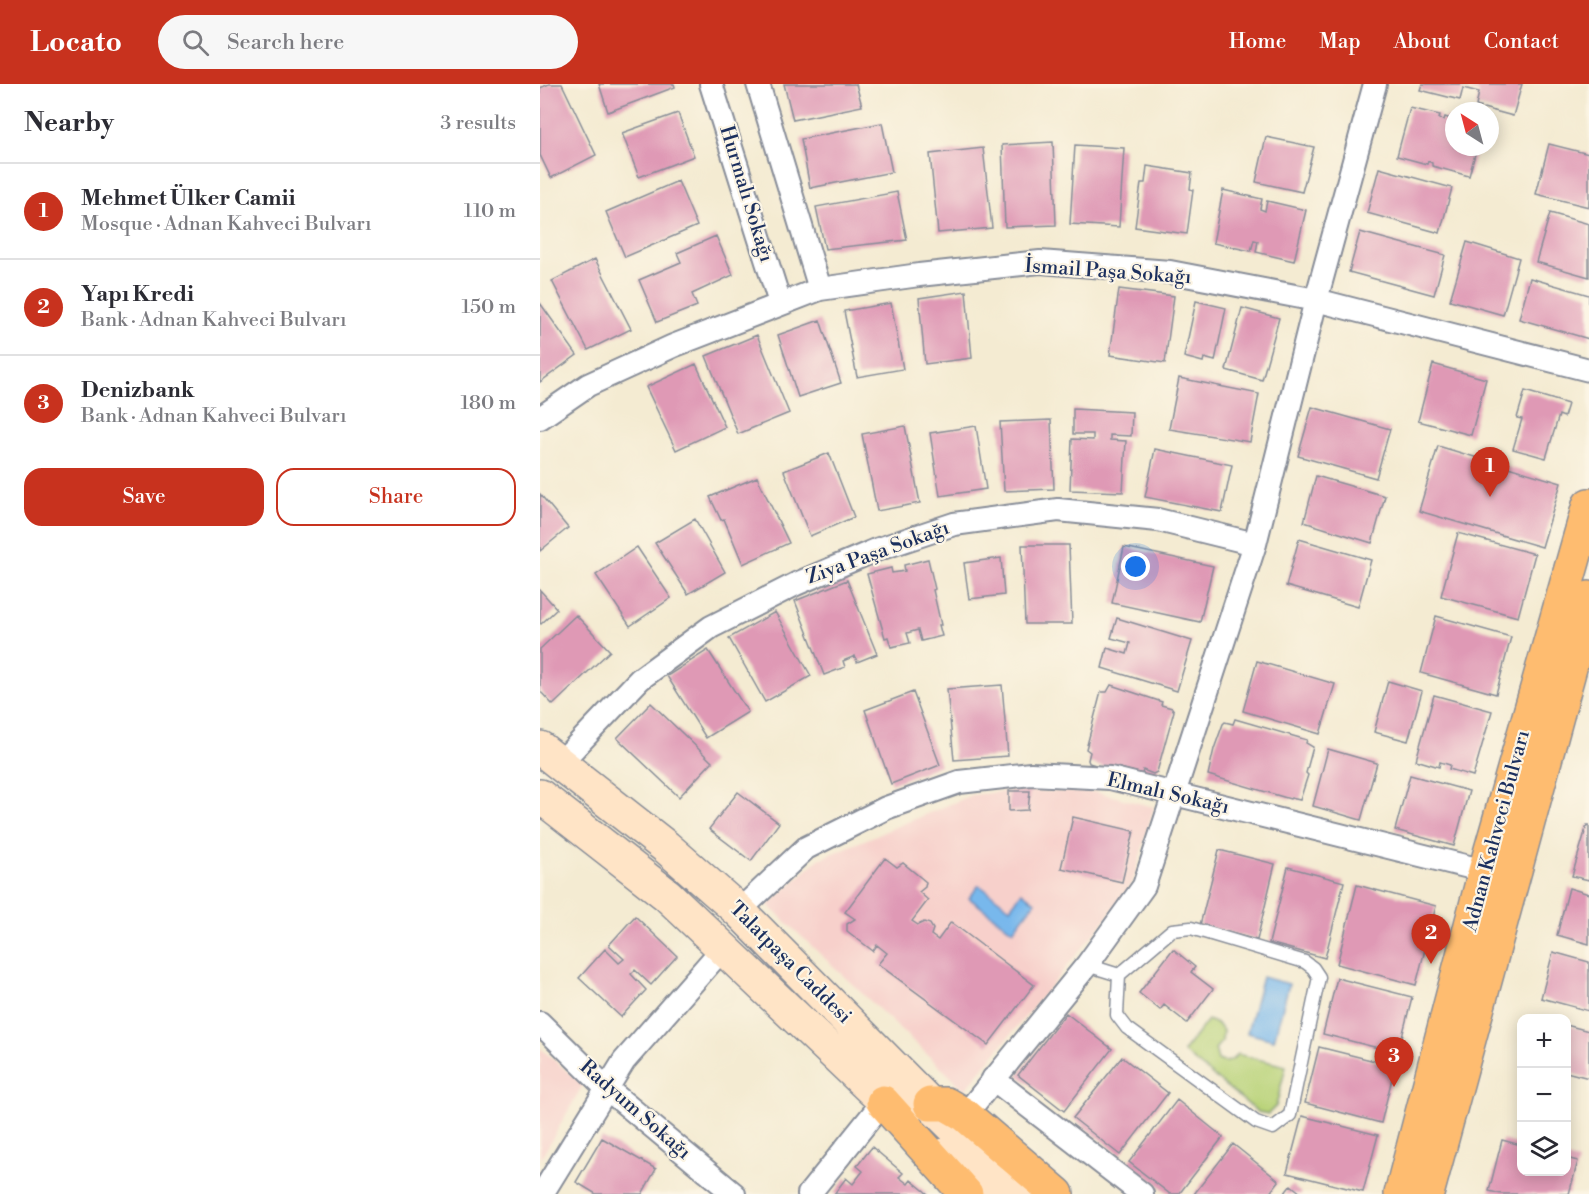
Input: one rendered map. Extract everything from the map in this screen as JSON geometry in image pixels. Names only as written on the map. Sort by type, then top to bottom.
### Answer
[{"type":"main road","name":"Adnan Kahveci Bulvarı","points":[[1401,1194],[1485,871],[1589,505]]},
{"type":"main road","name":"Adnan Kahveci Bulvarı","points":[[1427,1194],[1579,670],[1589,598]]},
{"type":"main road","name":"Talatpaşa Caddesi","points":[[550,756],[666,847],[739,911],[930,1104],[1025,1194]]},
{"type":"main road","name":"Talatpaşa Caddesi","points":[[543,806],[667,895],[724,947],[883,1102],[991,1194]]},
{"type":"main road","points":[[883,1102],[966,1194]]},
{"type":"main road","points":[[930,1104],[946,1104],[965,1115],[1057,1194]]},
{"type":"street","name":"Hurmalı Sokağı","points":[[711,84],[780,303]]},
{"type":"street","points":[[758,84],[820,289]]},
{"type":"street","points":[[965,1115],[1086,965],[1144,886],[1255,544],[1316,300],[1375,84]]},
{"type":"street","name":"İsmail Paşa Sokağı","points":[[540,418],[588,385],[673,346],[820,289],[919,275],[1040,262],[1170,272],[1316,300],[1589,370]]},
{"type":"street","name":"Ziya Paşa Sokağı","points":[[550,756],[640,679],[711,627],[796,584],[876,550],[954,524],[1058,510],[1158,520],[1255,544]]},
{"type":"street","name":"Elmalı Sokağı","points":[[739,911],[806,848],[886,808],[959,782],[1031,774],[1110,778],[1485,871]]},
{"type":"street","points":[[542,1194],[624,1060],[724,947]]},
{"type":"street","name":"Radyum Sokağı","points":[[540,1023],[606,1088],[734,1194]]},
{"type":"street","points":[[993,1079],[1142,1194]]},
{"type":"street","points":[[809,1194],[883,1102]]},
{"type":"lane","points":[[1191,928],[1305,962],[1313,968],[1319,977],[1290,1115],[1274,1128],[1256,1122],[1127,1028],[1117,1015],[1119,975],[1172,930],[1191,928]]},
{"type":"lane","points":[[1086,965],[1119,975]]},
{"type":"shaded area","points":[[1009,791],[1096,792],[1154,807],[1132,884],[965,1090],[768,905],[819,859],[972,795]]},
{"type":"shaded area","points":[[540,1048],[583,1085],[540,1160]]},
{"type":"green space","points":[[1208,1020],[1219,1025],[1223,1031],[1222,1041],[1215,1049],[1218,1060],[1229,1062],[1237,1054],[1286,1066],[1276,1106],[1268,1114],[1258,1112],[1183,1052]]},
{"type":"water","points":[[979,885],[1010,908],[1022,892],[1035,902],[1013,931],[969,898]]},
{"type":"water","points":[[1262,977],[1289,984],[1274,1040],[1247,1033]]},
{"type":"building","points":[[549,84],[562,84],[596,155],[551,178],[540,155],[540,88]]},
{"type":"building","points":[[599,84],[674,84],[675,87],[608,112]]},
{"type":"building","points":[[784,84],[856,84],[862,106],[793,120]]},
{"type":"building","points":[[1422,84],[1522,84],[1513,116],[1499,112],[1499,102],[1477,102],[1479,92],[1463,88],[1460,100],[1420,90]]},
{"type":"building","points":[[1410,108],[1440,115],[1439,119],[1444,120],[1445,117],[1445,156],[1475,156],[1469,176],[1432,166],[1432,163],[1428,161],[1427,164],[1397,156]]},
{"type":"building","points":[[678,113],[694,156],[639,177],[622,133]]},
{"type":"building","points":[[882,123],[892,172],[810,188],[801,139]]},
{"type":"building","points":[[1266,137],[1314,147],[1302,192],[1256,182]]},
{"type":"building","points":[[1053,142],[1056,225],[1005,227],[1002,145]]},
{"type":"building","points":[[1549,144],[1589,154],[1589,207],[1536,194]]},
{"type":"building","points":[[1075,145],[1124,148],[1119,227],[1070,224]]},
{"type":"building","points":[[983,148],[992,228],[938,233],[930,154]]},
{"type":"building","points":[[1147,166],[1192,173],[1190,189],[1193,190],[1187,234],[1135,227],[1141,183],[1145,183]]},
{"type":"building","points":[[1379,168],[1452,188],[1440,233],[1367,213]]},
{"type":"building","points":[[678,181],[697,226],[625,257],[606,212]]},
{"type":"building","points":[[1223,190],[1262,199],[1260,209],[1265,211],[1267,201],[1306,210],[1294,261],[1256,252],[1258,241],[1254,240],[1251,251],[1213,243]]},
{"type":"building","points":[[897,192],[907,240],[825,249],[816,207]]},
{"type":"building","points":[[1550,213],[1589,224],[1589,277],[1536,262]]},
{"type":"building","points":[[1360,232],[1445,255],[1434,295],[1349,272]]},
{"type":"building","points":[[716,236],[733,275],[692,294],[697,306],[657,322],[639,280],[681,262],[677,253]]},
{"type":"building","points":[[1467,242],[1519,258],[1503,315],[1450,300]]},
{"type":"building","points":[[595,259],[631,329],[588,350],[552,281]]},
{"type":"building","points":[[1530,278],[1589,295],[1589,339],[1519,319]]},
{"type":"building","points":[[1119,289],[1174,296],[1165,363],[1110,355]]},
{"type":"building","points":[[966,291],[972,358],[925,364],[919,298]]},
{"type":"building","points":[[1196,301],[1226,308],[1215,361],[1204,358],[1203,362],[1184,357]]},
{"type":"building","points":[[540,303],[577,355],[540,382]]},
{"type":"building","points":[[891,303],[903,369],[857,377],[844,311]]},
{"type":"building","points":[[1242,308],[1279,318],[1262,380],[1226,370]]},
{"type":"building","points":[[820,320],[841,383],[798,397],[778,335]]},
{"type":"building","points":[[757,335],[789,413],[738,434],[706,356]]},
{"type":"building","points":[[696,364],[725,427],[676,450],[646,387]]},
{"type":"building","points":[[1433,364],[1486,379],[1471,435],[1418,421]]},
{"type":"building","points":[[1179,378],[1259,394],[1250,442],[1169,429]]},
{"type":"building","points":[[1525,391],[1568,404],[1564,417],[1559,415],[1546,458],[1513,449],[1522,419],[1517,418]]},
{"type":"building","points":[[1312,407],[1390,429],[1376,478],[1298,456]]},
{"type":"building","points":[[1073,409],[1132,412],[1131,436],[1110,435],[1110,440],[1126,441],[1123,492],[1070,490],[1072,439],[1093,440],[1093,434],[1073,434]]},
{"type":"building","points":[[1051,420],[1054,489],[1004,491],[1000,422]]},
{"type":"building","points":[[905,426],[920,503],[877,511],[862,434]]},
{"type":"building","points":[[976,426],[986,489],[940,496],[930,433]]},
{"type":"building","points":[[1438,446],[1561,483],[1542,547],[1419,511]]},
{"type":"building","points":[[1155,449],[1232,465],[1222,512],[1145,497]]},
{"type":"building","points":[[829,453],[854,517],[810,536],[784,471]]},
{"type":"building","points":[[1316,476],[1385,496],[1372,543],[1304,522]]},
{"type":"building","points":[[757,477],[789,543],[743,564],[724,519],[721,520],[710,497]]},
{"type":"building","points":[[540,494],[568,528],[540,551]]},
{"type":"building","points":[[695,519],[725,572],[688,594],[655,543]]},
{"type":"building","points":[[1458,533],[1535,554],[1518,617],[1441,596]]},
{"type":"building","points":[[1299,539],[1371,560],[1358,607],[1286,586]]},
{"type":"building","points":[[1022,545],[1069,545],[1072,624],[1025,624]]},
{"type":"building","points":[[637,547],[671,598],[630,626],[596,575]]},
{"type":"building","points":[[1124,547],[1213,566],[1200,622],[1112,603]]},
{"type":"building","points":[[1001,558],[1004,595],[969,599],[964,563]]},
{"type":"building","points":[[928,559],[942,636],[921,641],[918,630],[907,633],[910,643],[891,647],[888,637],[885,638],[867,574],[891,568],[892,573],[905,571],[904,565]]},
{"type":"building","points":[[847,580],[877,654],[857,662],[855,656],[843,661],[845,667],[824,675],[795,601]]},
{"type":"building","points":[[540,590],[557,609],[541,624],[540,623]]},
{"type":"building","points":[[775,612],[811,676],[765,702],[729,638]]},
{"type":"building","points":[[576,615],[610,651],[553,705],[540,691],[540,649]]},
{"type":"building","points":[[1436,616],[1511,637],[1496,694],[1421,673]]},
{"type":"building","points":[[1117,618],[1192,641],[1177,691],[1102,668],[1107,648],[1127,654],[1130,643],[1111,638]]},
{"type":"building","points":[[708,650],[748,712],[706,738],[667,676]]},
{"type":"building","points":[[1257,661],[1335,684],[1320,734],[1243,711]]},
{"type":"building","points":[[1388,681],[1422,691],[1408,741],[1374,732]]},
{"type":"building","points":[[1002,685],[1008,756],[954,760],[947,689]]},
{"type":"building","points":[[1111,685],[1162,702],[1161,705],[1172,708],[1174,711],[1157,772],[1153,774],[1143,770],[1142,774],[1116,767],[1112,770],[1089,763],[1090,752],[1086,749],[1101,692],[1107,692]]},
{"type":"building","points":[[913,692],[940,765],[891,784],[865,710]]},
{"type":"building","points":[[1434,695],[1492,711],[1473,776],[1449,769],[1450,765],[1440,762],[1439,767],[1416,760]]},
{"type":"building","points":[[651,703],[712,762],[679,797],[617,738]]},
{"type":"building","points":[[1235,719],[1307,740],[1306,743],[1313,747],[1306,773],[1308,775],[1300,800],[1208,775],[1223,724],[1225,722],[1233,724]]},
{"type":"building","points":[[1328,749],[1377,763],[1361,820],[1313,806]]},
{"type":"building","points":[[1410,775],[1469,791],[1454,846],[1395,830]]},
{"type":"building","points":[[1009,791],[1030,791],[1028,810],[1009,811]]},
{"type":"building","points":[[738,792],[779,823],[751,861],[709,829]]},
{"type":"building","points":[[1073,817],[1134,831],[1122,882],[1061,868]]},
{"type":"building","points":[[1587,825],[1589,825],[1589,880],[1572,876]]},
{"type":"building","points":[[1219,850],[1275,864],[1257,940],[1200,925]]},
{"type":"building","points":[[885,858],[897,867],[903,863],[926,882],[925,887],[919,892],[928,900],[912,921],[918,925],[924,922],[930,924],[933,929],[931,935],[938,940],[951,922],[1034,985],[988,1045],[878,964],[887,953],[877,945],[873,951],[847,931],[847,924],[855,919],[845,912]]},
{"type":"building","points":[[1288,867],[1344,882],[1325,958],[1269,943]]},
{"type":"building","points":[[1357,885],[1436,906],[1416,985],[1337,964]]},
{"type":"building","points":[[1569,888],[1589,894],[1589,944],[1557,935]]},
{"type":"building","points":[[635,916],[677,956],[651,985],[635,970],[631,974],[646,990],[621,1017],[579,978],[605,949],[619,963],[624,959],[609,945]]},
{"type":"building","points":[[1173,949],[1195,967],[1191,972],[1213,989],[1187,1023],[1164,1005],[1160,1010],[1139,993]]},
{"type":"building","points":[[1553,952],[1589,962],[1589,1011],[1541,998]]},
{"type":"building","points":[[1337,978],[1412,997],[1398,1053],[1323,1034]]},
{"type":"building","points":[[1066,1013],[1112,1049],[1064,1111],[1018,1075]]},
{"type":"building","points":[[1571,1026],[1589,1031],[1589,1078],[1571,1073]]},
{"type":"building","points":[[1319,1047],[1395,1066],[1381,1123],[1305,1103]]},
{"type":"building","points":[[1122,1057],[1168,1093],[1120,1155],[1073,1118]]},
{"type":"building","points":[[1177,1100],[1223,1137],[1179,1194],[1170,1194],[1129,1162]]},
{"type":"building","points":[[1302,1116],[1378,1135],[1363,1192],[1287,1173]]},
{"type":"building","points":[[602,1138],[656,1169],[642,1194],[596,1194],[576,1182]]},
{"type":"building","points":[[1502,1140],[1517,1144],[1517,1176],[1571,1176],[1571,1159],[1578,1161],[1569,1194],[1501,1194],[1489,1191]]},
{"type":"building","points":[[1233,1144],[1279,1181],[1269,1194],[1194,1194]]},
{"type":"building","points":[[872,1147],[903,1173],[899,1177],[908,1184],[911,1180],[928,1194],[834,1194],[846,1178],[853,1184],[863,1171],[857,1166]]},
{"type":"building","points":[[1291,1185],[1302,1194],[1284,1194]]},
{"type":"place","name":"Mehmet Ülker Camii","points":[[1490,497]]},
{"type":"place","name":"Yapı Kredi","points":[[1431,964]]},
{"type":"place","name":"Denizbank","points":[[1394,1087]]}]
